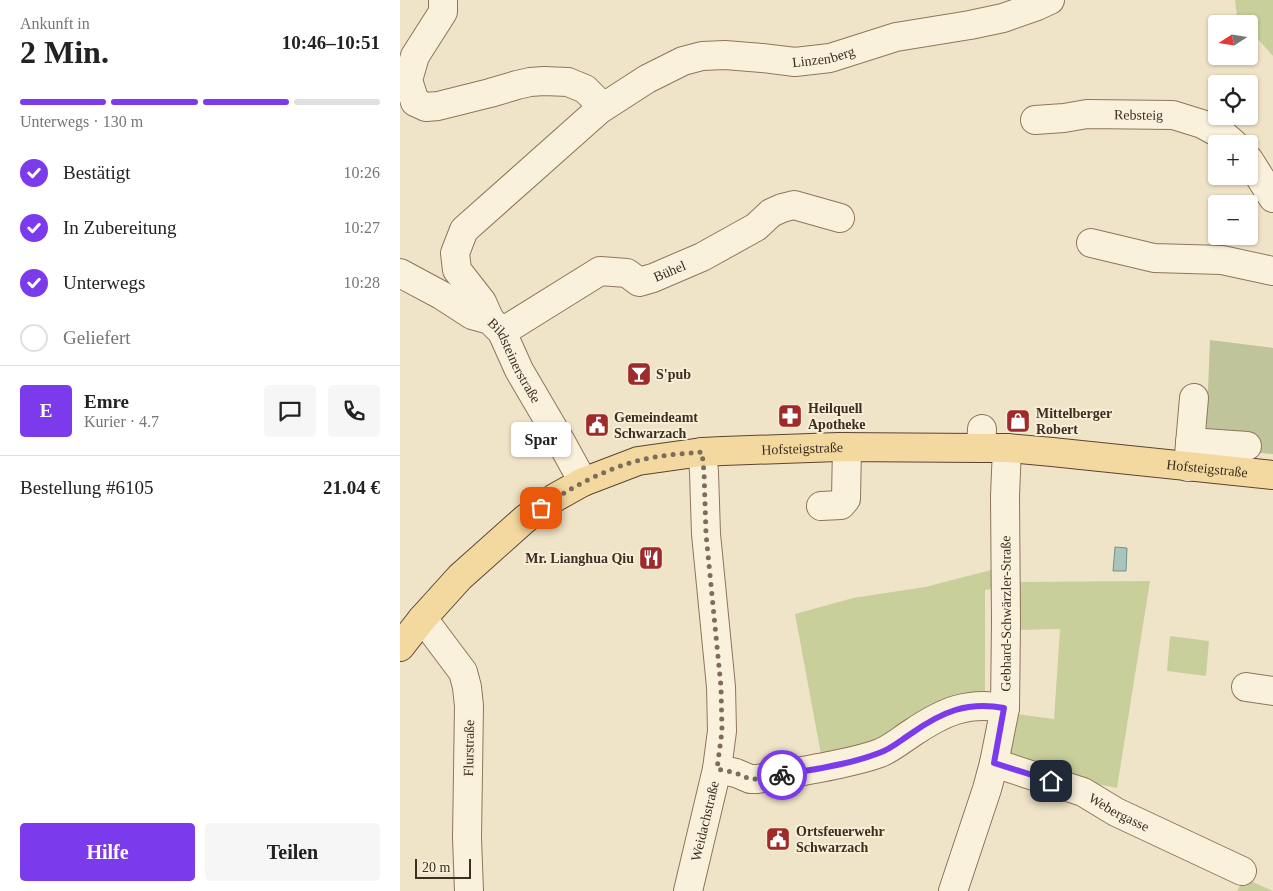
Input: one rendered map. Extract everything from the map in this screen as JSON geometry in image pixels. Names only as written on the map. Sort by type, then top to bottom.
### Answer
[{"type":"main road","name":"Hofsteigstraße","points":[[400,647],[422,619],[460,577],[525,518],[583,482],[638,461],[702,452],[990,442],[1189,455],[1273,475]]},
{"type":"street","points":[[443,0],[443,12],[415,56],[408,80],[415,102],[426,107],[438,106],[516,85],[544,80],[568,82],[585,89],[603,107]]},
{"type":"street","name":"Linzenberg","points":[[496,326],[482,302],[457,270],[455,254],[464,230],[603,107],[647,80],[683,61],[702,56],[724,55],[795,62],[830,58],[896,36],[1003,18],[1050,0]]},
{"type":"street","name":"Rebsteig","points":[[1035,120],[1087,114],[1173,115],[1202,124],[1222,135]]},
{"type":"street","points":[[1258,174],[1273,198]]},
{"type":"street","name":"Bühel","points":[[496,326],[600,271],[628,273],[639,282],[653,278],[702,256],[756,227],[771,213],[782,208],[794,205],[840,218]]},
{"type":"street","points":[[1091,244],[1154,258],[1222,260],[1273,272]]},
{"type":"street","name":"Bildsteinerstraße","points":[[403,280],[441,295],[472,315],[496,326],[583,482]]},
{"type":"street","points":[[1194,398],[1189,455],[1247,446]]},
{"type":"street","name":"Gebhard-Schwärzler-Straße","points":[[953,891],[987,789],[994,763],[1004,708],[1006,623],[1005,496],[990,442]]},
{"type":"street","points":[[821,506],[840,505],[846,498],[847,447]]},
{"type":"street","name":"Weidachstraße","points":[[688,891],[717,769],[722,731],[721,687],[706,534],[702,452]]},
{"type":"street","name":"Flurstraße","points":[[422,619],[463,672],[467,687],[470,706],[467,838],[469,891]]},
{"type":"street","points":[[1246,687],[1273,690]]},
{"type":"street","points":[[717,769],[736,773],[750,779],[757,779],[858,760],[894,746],[946,713],[957,709],[974,706],[1004,708]]},
{"type":"street","name":"Webergasse","points":[[994,763],[1083,792],[1116,812],[1242,871]]},
{"type":"green space","points":[[1235,0],[1273,0],[1273,56],[1258,39],[1258,15],[1237,15]]},
{"type":"green space","points":[[1210,340],[1273,348],[1273,454],[1219,449],[1206,438]]},
{"type":"green space","points":[[999,568],[1000,588],[985,590],[985,696],[899,735],[822,760],[795,614],[853,598],[925,587]]},
{"type":"green space","points":[[1150,581],[1117,788],[1091,783],[1010,754],[1016,714],[1054,719],[1060,629],[1018,630],[1016,582]]},
{"type":"green space","points":[[1170,636],[1209,641],[1206,676],[1167,671]]},
{"type":"green space","points":[[1244,878],[1273,891],[1237,891]]},
{"type":"water","points":[[1115,547],[1127,548],[1126,571],[1113,571]]},
{"type":"way so far","points":[[541,508],[583,482],[615,469],[638,461],[702,452],[706,534],[721,687],[722,731],[717,769],[736,773],[750,779],[782,775]]},
{"type":"place","name":"S'pub","points":[[639,374]]},
{"type":"place","name":"Heilquell Apotheke","points":[[790,416]]},
{"type":"place","name":"Mittelberger Robert","points":[[1018,421]]},
{"type":"place","name":"Gemeindeamt Schwarzach","points":[[597,425]]},
{"type":"place","name":"Spar","points":[[541,508]]},
{"type":"place","name":"Mr. Lianghua Qiu","points":[[651,558]]},
{"type":"place","name":"Ortsfeuerwehr Schwarzach","points":[[778,839]]},
{"type":"route","points":[[782,775],[858,760],[880,753],[946,713],[957,709],[985,706],[1004,708],[994,763],[1051,781]]}]
